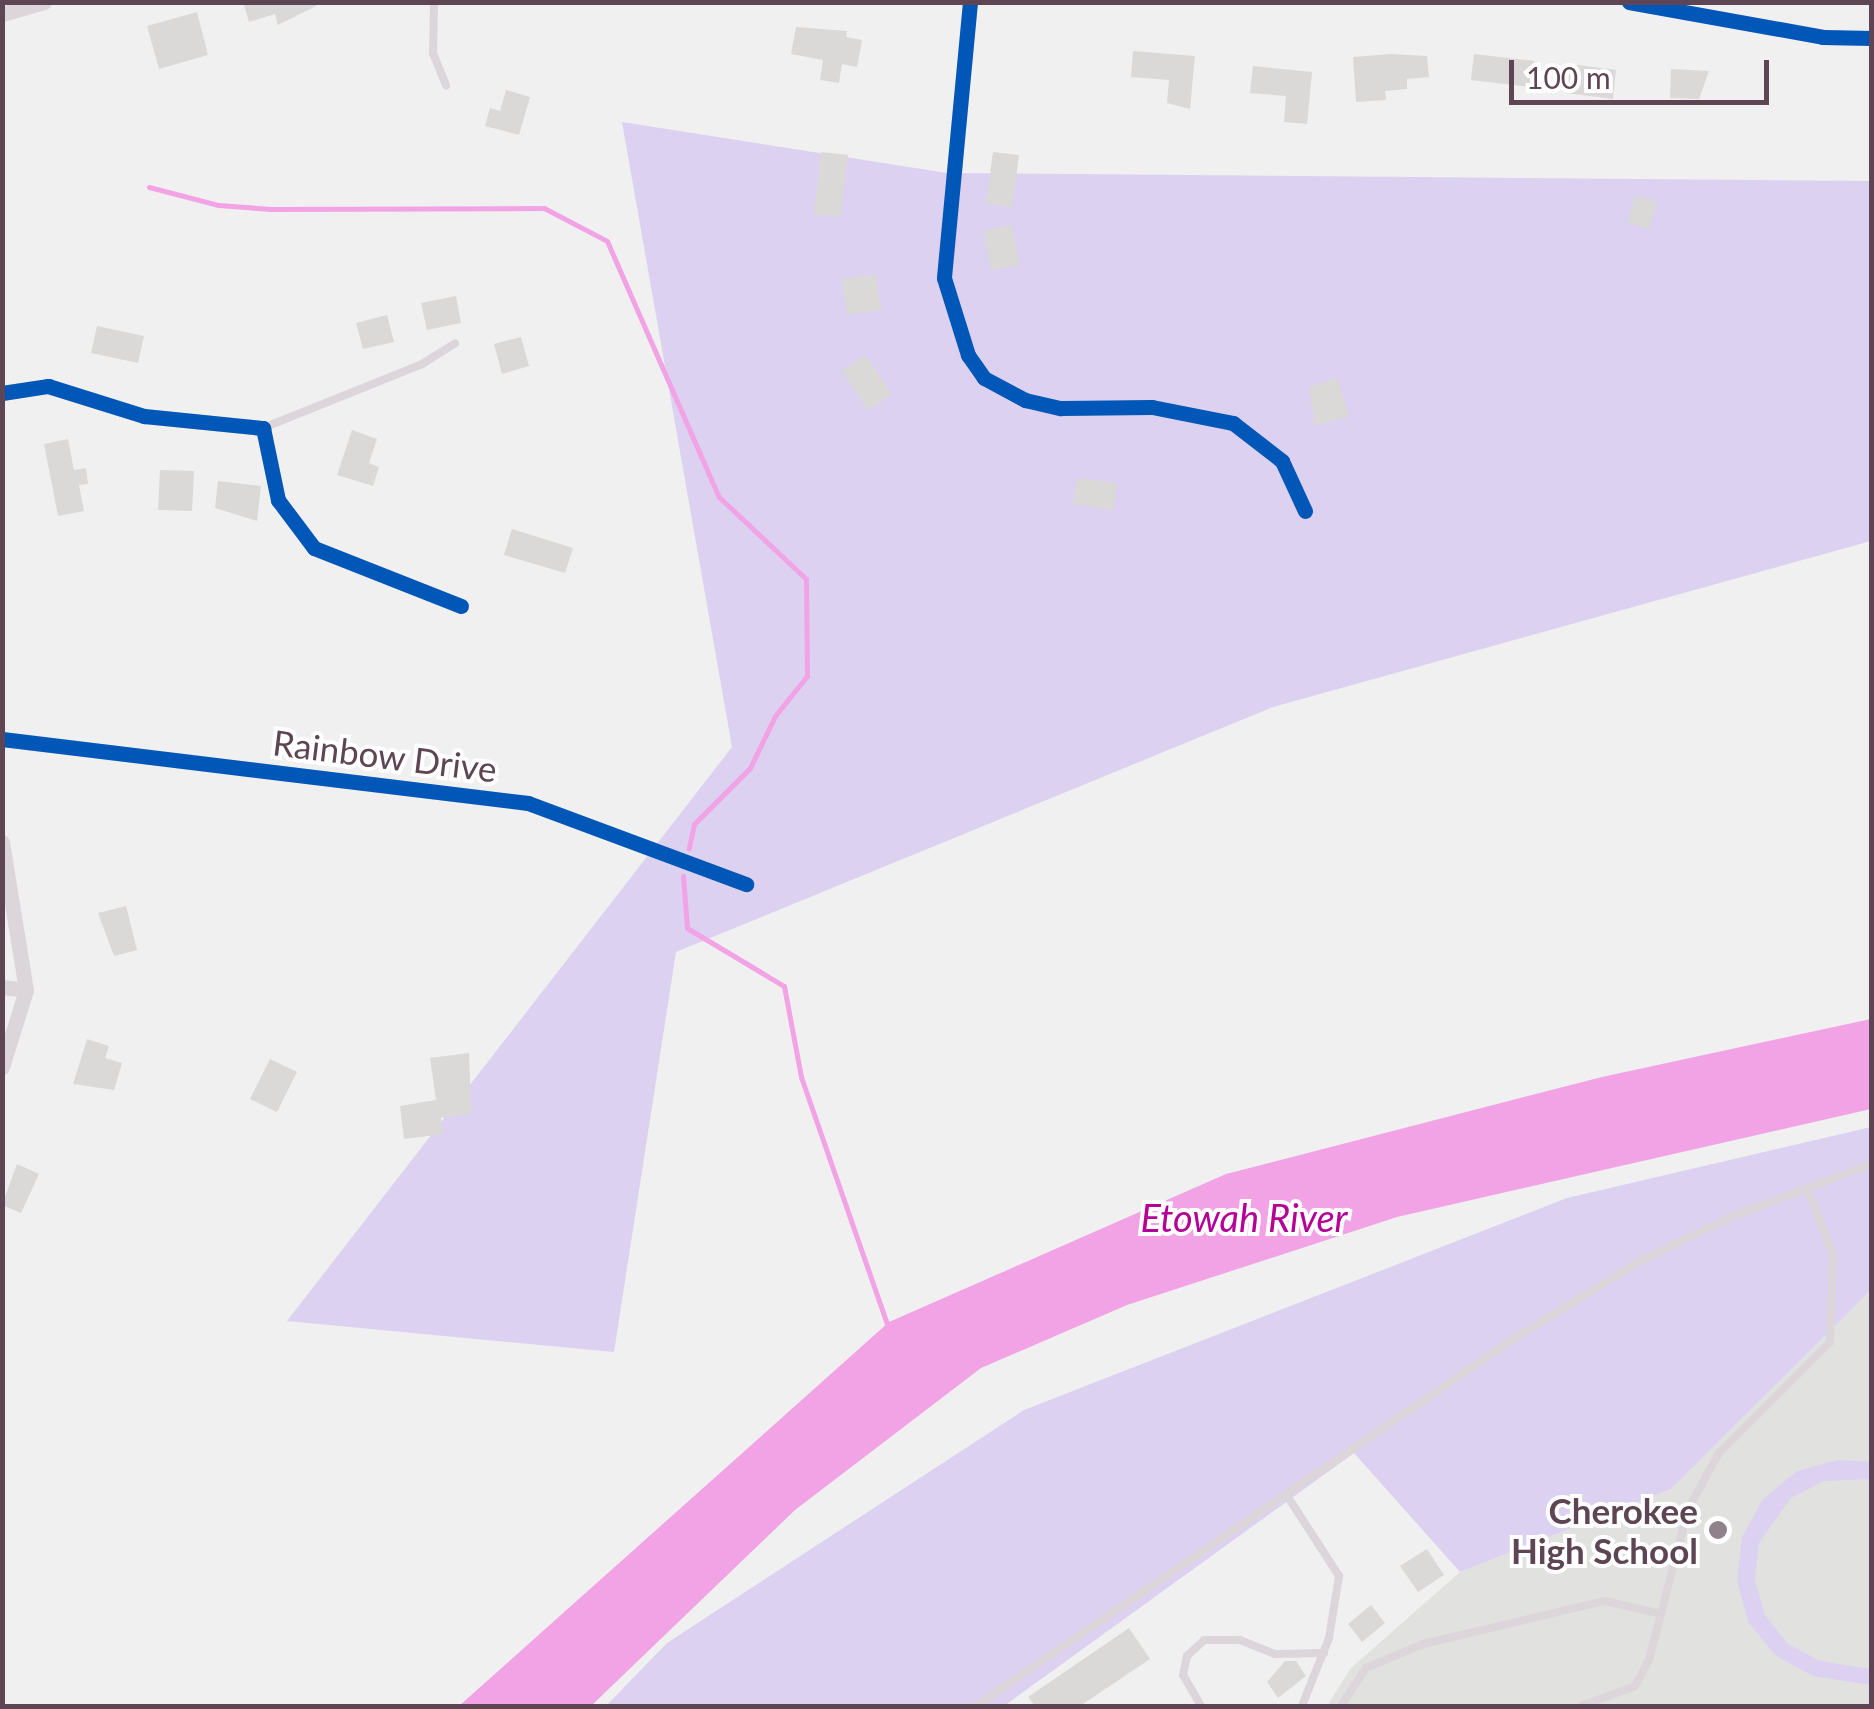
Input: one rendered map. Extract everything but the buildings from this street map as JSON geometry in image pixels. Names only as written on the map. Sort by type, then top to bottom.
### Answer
[{"type":"street","points":[[2,14],[44,2]]},
{"type":"street","points":[[970,2],[944,278],[968,355],[984,378],[1024,400],[1061,408],[1152,407],[1233,423],[1282,461],[1305,511]]},
{"type":"street","points":[[1629,2],[1823,37],[1872,38]]},
{"type":"street","points":[[2,393],[60,388],[144,416],[263,428],[278,500],[314,548],[461,606]]},
{"type":"street","name":"Rainbow Drive","points":[[2,739],[528,803],[746,884]]},
{"type":"street","points":[[2,842],[26,990],[2,1067]]},
{"type":"street","points":[[2,987],[26,990]]},
{"type":"lane","points":[[434,2],[433,53],[446,86]]},
{"type":"lane","points":[[263,428],[422,364],[455,342]]},
{"type":"lane","points":[[976,1706],[1286,1494],[1644,1259],[1806,1188],[1872,1164]]},
{"type":"lane","points":[[1581,1706],[1635,1686],[1661,1614],[1688,1509],[1719,1453],[1830,1342],[1833,1255],[1806,1188]]},
{"type":"lane","points":[[1286,1494],[1339,1576],[1324,1653],[1302,1706]]},
{"type":"lane","points":[[1341,1706],[1366,1668],[1424,1644],[1605,1602],[1661,1614]]},
{"type":"lane","points":[[1201,1706],[1183,1675],[1188,1656],[1204,1640],[1240,1640],[1275,1654],[1324,1653]]},
{"type":"shaded area","points":[[622,122],[947,173],[1871,181],[1871,541],[1273,707],[676,952],[614,1352],[287,1321],[732,747]]},
{"type":"shaded area","points":[[1871,1127],[1871,1290],[1671,1489],[1460,1572],[1354,1453],[1004,1706],[606,1706],[667,1643],[1024,1410],[1567,1198]]},
{"type":"shaded area","name":"Cherokee High School","points":[[1871,1290],[1871,1706],[1327,1706],[1351,1668],[1460,1572],[1671,1489]]},
{"type":"shaded area","points":[[1838,1460],[1871,1462],[1871,1479],[1824,1481],[1791,1498],[1759,1543],[1755,1580],[1765,1615],[1788,1644],[1820,1661],[1871,1669],[1871,1685],[1813,1676],[1775,1655],[1748,1622],[1737,1580],[1742,1537],[1763,1499],[1797,1471]]},
{"type":"water","name":"Etowah River","points":[[1871,1019],[1871,1109],[1397,1217],[1127,1305],[981,1368],[795,1510],[591,1706],[459,1706],[889,1322],[1226,1174],[1602,1077]]},
{"type":"waterway","points":[[149,187],[218,205],[271,209],[544,208],[607,241],[719,497],[806,579],[807,676],[775,716],[750,768],[694,824],[689,848]]},
{"type":"waterway","points":[[683,876],[687,928],[784,986],[801,1077],[889,1329]]},
{"type":"cycle path","points":[[970,2],[944,278],[968,355],[984,378],[1025,400],[1061,408],[1152,407],[1233,423],[1282,461],[1305,511]]},
{"type":"cycle path","points":[[1629,2],[1823,37],[1872,38]]},
{"type":"cycle path","points":[[2,393],[48,386],[144,416],[263,428],[278,500],[314,548],[461,606]]},
{"type":"cycle path","points":[[2,739],[528,803],[746,884]]},
{"type":"place","name":"Cherokee High School","points":[[1718,1530]]}]
